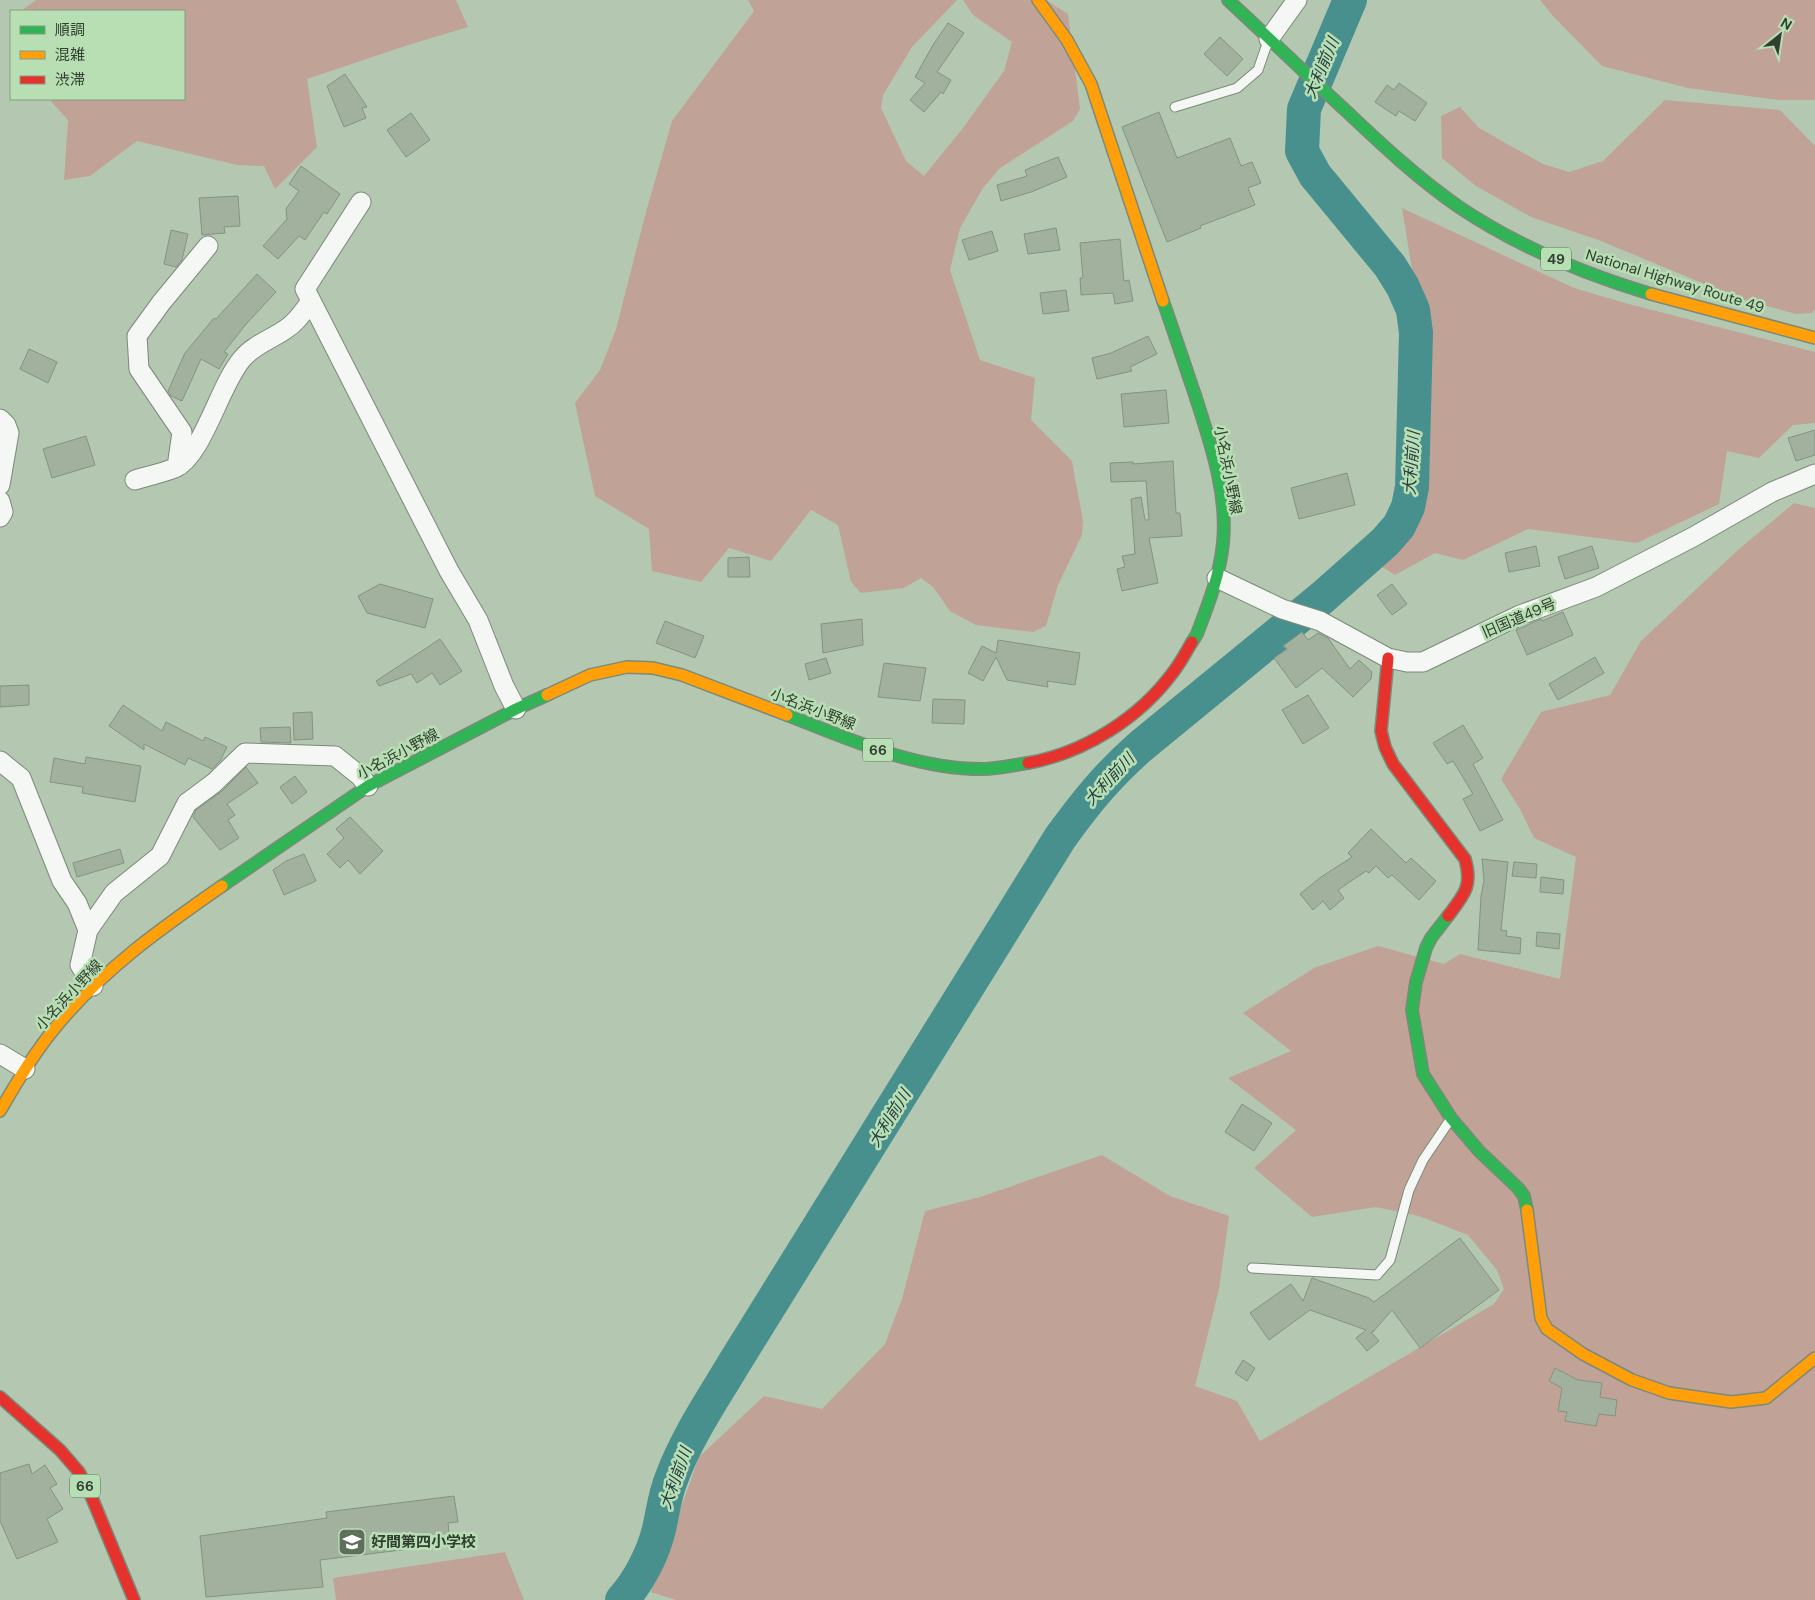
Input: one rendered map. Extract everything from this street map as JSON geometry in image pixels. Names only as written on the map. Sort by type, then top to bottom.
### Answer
[{"type":"main road","name":"小名浜小野線","points":[[0,1111],[25,1069],[59,1023],[93,986],[157,930],[368,786],[516,709],[590,675],[627,667],[653,668],[682,675],[894,756],[942,766],[985,768],[1034,763],[1079,749],[1120,724],[1159,692],[1184,659],[1206,615],[1217,578],[1224,531],[1221,499],[1210,441],[1091,84],[1069,40],[1038,0]]},
{"type":"main road","name":"National Highway Route 49","points":[[1228,0],[1391,154],[1434,189],[1477,219],[1531,249],[1612,281],[1705,310],[1815,338]]},
{"type":"main road","points":[[1388,658],[1381,731],[1385,747],[1393,764],[1465,858],[1468,869],[1469,881],[1465,894],[1431,938],[1426,948],[1416,982],[1412,1010],[1423,1074],[1451,1118],[1479,1151],[1524,1196],[1528,1213],[1541,1318],[1547,1329],[1583,1354],[1632,1380],[1669,1393],[1730,1402],[1766,1398],[1815,1358]]},
{"type":"main road","name":"66","points":[[0,1397],[60,1450],[78,1472],[92,1498],[134,1600]]},
{"type":"street","points":[[1269,38],[1297,0]]},
{"type":"street","points":[[361,202],[305,289],[449,571],[478,620],[504,686],[516,709]]},
{"type":"street","points":[[177,467],[182,432],[139,369],[138,336],[161,303],[208,246]]},
{"type":"street","points":[[135,480],[177,467],[195,449],[232,374],[242,358],[251,349],[296,322],[311,301]]},
{"type":"street","points":[[0,419],[6,425],[9,433],[0,485]]},
{"type":"street","name":"旧国道49号","points":[[1217,578],[1282,609],[1320,621],[1388,658],[1406,662],[1423,662],[1520,615],[1596,587],[1772,492],[1815,474]]},
{"type":"street","points":[[0,501],[4,512],[0,517]]},
{"type":"street","points":[[93,986],[80,965],[88,930],[114,893],[160,856],[187,803],[214,783],[245,753],[335,756],[360,776],[368,786]]},
{"type":"street","points":[[0,761],[21,778],[62,881],[76,903],[88,930]]},
{"type":"street","points":[[0,1054],[25,1069]]},
{"type":"lane","points":[[1175,107],[1237,88],[1258,70],[1269,38]]},
{"type":"lane","points":[[1252,1268],[1377,1275],[1390,1260],[1409,1190],[1423,1160],[1451,1118]]},
{"type":"shaded area","points":[[36,0],[456,0],[468,27],[307,79],[317,147],[275,189],[264,166],[237,165],[137,141],[90,176],[64,180],[68,120],[50,100],[185,100],[185,10],[22,10]]},
{"type":"shaded area","points":[[748,0],[957,0],[912,47],[883,95],[881,108],[906,161],[924,176],[963,128],[1004,71],[1012,42],[973,15],[963,0],[1046,0],[1068,14],[1080,109],[1073,121],[1000,168],[983,188],[960,228],[950,270],[980,360],[1035,378],[1031,420],[1072,461],[1083,521],[1082,535],[1058,585],[1046,626],[1033,632],[976,625],[950,611],[933,587],[921,578],[904,588],[861,593],[851,582],[838,525],[811,510],[771,561],[729,548],[701,582],[652,571],[649,529],[595,496],[575,403],[600,370],[616,329],[672,121],[754,11]]},
{"type":"shaded area","points":[[1540,0],[1815,0],[1815,100],[1778,100],[1688,88],[1602,66]]},
{"type":"shaded area","points":[[1665,100],[1780,110],[1815,146],[1815,309],[1812,313],[1796,314],[1738,298],[1601,241],[1531,217],[1476,186],[1442,158],[1441,116],[1460,107],[1479,128],[1543,164],[1569,172],[1603,161]]},
{"type":"shaded area","points":[[1402,208],[1574,288],[1815,352],[1815,423],[1793,425],[1759,458],[1727,451],[1719,504],[1637,543],[1528,529],[1463,560],[1435,553],[1395,575],[1382,567],[1403,530],[1423,458],[1425,350]]},
{"type":"shaded area","points":[[1794,503],[1815,508],[1815,1600],[676,1600],[651,1592],[699,1457],[764,1396],[822,1409],[885,1344],[902,1299],[925,1211],[980,1197],[1102,1155],[1170,1196],[1229,1216],[1219,1289],[1195,1386],[1237,1401],[1260,1441],[1494,1304],[1504,1289],[1497,1270],[1468,1235],[1419,1216],[1376,1207],[1312,1217],[1254,1168],[1296,1130],[1228,1078],[1291,1051],[1243,1013],[1314,968],[1378,946],[1444,964],[1460,954],[1560,979],[1576,857],[1534,838],[1520,809],[1501,779],[1541,712],[1610,695],[1641,641],[1738,550]]},
{"type":"shaded area","points":[[505,1552],[524,1600],[336,1600],[333,1578]]},
{"type":"building","points":[[948,23],[964,33],[937,72],[951,80],[943,94],[941,92],[924,112],[910,100],[925,83],[915,77]]},
{"type":"building","points":[[1220,37],[1243,59],[1227,76],[1204,54]]},
{"type":"building","points":[[345,74],[367,107],[362,108],[366,118],[344,127],[327,86]]},
{"type":"building","points":[[1399,83],[1427,103],[1415,121],[1399,111],[1396,116],[1375,102],[1387,85],[1394,90]]},
{"type":"building","points":[[1159,112],[1177,158],[1230,138],[1241,166],[1252,162],[1261,183],[1248,188],[1255,205],[1200,226],[1201,228],[1167,242],[1122,127]]},
{"type":"building","points":[[411,113],[430,140],[406,157],[387,130]]},
{"type":"building","points":[[1058,157],[1067,177],[1031,192],[1001,201],[997,185],[1027,176],[1025,170]]},
{"type":"building","points":[[301,166],[340,194],[327,214],[324,212],[305,240],[299,236],[278,259],[263,246],[287,219],[286,209],[299,191],[289,184]]},
{"type":"building","points":[[238,196],[240,226],[224,227],[225,233],[202,235],[199,198]]},
{"type":"building","points":[[1056,228],[1060,250],[1028,254],[1024,234]]},
{"type":"building","points":[[171,230],[188,234],[182,260],[176,267],[164,264]]},
{"type":"building","points":[[992,231],[998,251],[969,260],[962,240]]},
{"type":"building","points":[[1120,239],[1124,281],[1129,280],[1133,301],[1115,304],[1113,293],[1081,295],[1080,278],[1083,278],[1080,243]]},
{"type":"building","points":[[257,274],[276,292],[247,323],[224,352],[228,354],[219,369],[201,359],[182,401],[171,396],[168,391],[185,353],[214,318],[216,319]]},
{"type":"building","points":[[1066,290],[1069,311],[1043,314],[1040,293]]},
{"type":"building","points":[[1148,336],[1157,354],[1130,367],[1132,371],[1097,379],[1092,358],[1111,353]]},
{"type":"building","points":[[29,349],[57,362],[48,383],[20,369]]},
{"type":"building","points":[[1166,390],[1169,423],[1124,427],[1121,394]]},
{"type":"building","points":[[1815,430],[1815,455],[1796,461],[1788,438]]},
{"type":"building","points":[[86,436],[95,465],[52,478],[43,449]]},
{"type":"building","points":[[1173,461],[1176,513],[1180,513],[1182,536],[1149,538],[1158,583],[1122,591],[1117,569],[1125,567],[1122,556],[1135,554],[1131,499],[1141,497],[1145,520],[1149,520],[1146,481],[1111,482],[1110,463],[1133,462],[1133,464]]},
{"type":"building","points":[[1347,473],[1355,505],[1299,519],[1291,488]]},
{"type":"building","points":[[1536,546],[1540,566],[1509,572],[1505,553]]},
{"type":"building","points":[[1592,546],[1599,568],[1565,579],[1558,557]]},
{"type":"building","points":[[749,557],[750,577],[728,577],[728,558]]},
{"type":"building","points":[[380,584],[433,599],[425,628],[367,613],[358,596]]},
{"type":"building","points":[[1392,584],[1407,604],[1392,615],[1377,595]]},
{"type":"building","points":[[1563,612],[1573,635],[1527,655],[1516,630]]},
{"type":"building","points":[[862,619],[863,645],[823,653],[821,624]]},
{"type":"building","points":[[665,621],[704,636],[695,658],[656,643]]},
{"type":"building","points":[[1302,632],[1308,640],[1318,633],[1328,638],[1350,669],[1359,660],[1372,672],[1371,679],[1353,697],[1322,668],[1296,688],[1274,658],[1287,649],[1283,646]]},
{"type":"building","points":[[440,639],[462,671],[440,685],[432,673],[417,683],[411,674],[379,686],[376,681]]},
{"type":"building","points":[[998,640],[1080,653],[1075,685],[1047,681],[1048,687],[1007,680],[996,657],[983,681],[968,673],[982,646],[996,653]]},
{"type":"building","points":[[1595,657],[1604,673],[1558,700],[1549,684]]},
{"type":"building","points":[[826,658],[831,673],[809,680],[805,664]]},
{"type":"building","points":[[884,663],[926,668],[920,701],[878,697]]},
{"type":"building","points":[[29,685],[29,705],[0,707],[0,686]]},
{"type":"building","points":[[1308,695],[1329,728],[1303,744],[1282,710]]},
{"type":"building","points":[[933,699],[965,700],[964,724],[932,723]]},
{"type":"building","points":[[123,705],[162,731],[166,722],[203,741],[205,737],[227,747],[220,761],[212,769],[188,758],[185,765],[144,744],[144,750],[109,726]]},
{"type":"building","points":[[312,712],[313,739],[294,740],[293,713]]},
{"type":"building","points":[[1463,725],[1483,758],[1473,764],[1503,820],[1480,831],[1463,799],[1473,794],[1453,761],[1447,764],[1433,743]]},
{"type":"building","points":[[290,727],[291,743],[261,742],[260,728]]},
{"type":"building","points":[[86,757],[141,766],[135,802],[82,793],[83,787],[50,782],[54,758],[85,764]]},
{"type":"building","points":[[246,767],[258,783],[227,804],[235,815],[228,820],[239,838],[220,850],[193,817],[196,810],[222,791]]},
{"type":"building","points":[[295,776],[307,792],[292,804],[280,787]]},
{"type":"building","points":[[350,817],[383,851],[360,874],[348,860],[340,868],[327,854],[344,838],[336,829]]},
{"type":"building","points":[[1371,829],[1406,863],[1411,858],[1436,881],[1419,900],[1392,875],[1388,878],[1376,866],[1369,873],[1366,871],[1338,890],[1344,898],[1330,910],[1323,901],[1313,910],[1300,894],[1321,877],[1352,857],[1348,853]]},
{"type":"building","points":[[120,849],[124,863],[77,877],[73,863]]},
{"type":"building","points":[[304,854],[316,881],[284,895],[273,870],[286,861]]},
{"type":"building","points":[[1482,859],[1508,862],[1501,930],[1507,931],[1506,936],[1521,938],[1520,954],[1478,950],[1481,896],[1484,880]]},
{"type":"building","points":[[1514,862],[1537,864],[1536,878],[1512,876]]},
{"type":"building","points":[[1541,877],[1564,880],[1563,894],[1540,892]]},
{"type":"building","points":[[1537,932],[1560,934],[1559,949],[1536,946]]},
{"type":"building","points":[[1242,1104],[1272,1123],[1254,1151],[1225,1132]]},
{"type":"building","points":[[1460,1238],[1499,1290],[1420,1348],[1392,1310],[1371,1332],[1379,1341],[1367,1351],[1356,1338],[1366,1330],[1310,1310],[1269,1340],[1250,1313],[1291,1284],[1303,1301],[1312,1278],[1369,1298],[1374,1302]]},
{"type":"building","points":[[1243,1360],[1255,1368],[1247,1381],[1235,1373]]},
{"type":"building","points":[[1555,1368],[1578,1380],[1602,1383],[1600,1397],[1617,1400],[1615,1416],[1599,1414],[1596,1426],[1565,1421],[1567,1412],[1558,1411],[1562,1388],[1549,1381]]},
{"type":"building","points":[[29,1464],[32,1474],[45,1465],[57,1484],[50,1488],[63,1509],[47,1519],[58,1542],[17,1559],[0,1521],[0,1473]]},
{"type":"building","points":[[454,1496],[458,1522],[448,1523],[450,1544],[320,1560],[323,1587],[206,1597],[200,1536],[327,1518],[326,1512]]},
{"type":"waterway","name":"大利前川","points":[[622,1600],[640,1576],[649,1557],[659,1529],[670,1483],[678,1462],[700,1420],[1060,838],[1098,790],[1129,757],[1323,597],[1385,542],[1399,526],[1408,507],[1412,487],[1416,333],[1413,310],[1403,287],[1390,266],[1315,175],[1302,151],[1304,109],[1350,0]]},
{"type":"traffic: fast","points":[[1228,0],[1385,147],[1428,184],[1459,207],[1504,234],[1552,258],[1651,294]]},
{"type":"traffic: fast","points":[[1163,301],[1206,431],[1223,505],[1223,543],[1219,567],[1213,590],[1197,634],[1192,642]]},
{"type":"traffic: fast","points":[[222,886],[368,786],[516,709],[547,695]]},
{"type":"traffic: fast","points":[[787,715],[884,752],[934,764],[986,769],[1028,763]]},
{"type":"traffic: fast","points":[[1448,916],[1431,938],[1426,948],[1416,982],[1412,1010],[1423,1074],[1451,1118],[1479,1151],[1518,1188],[1524,1196],[1527,1210]]},
{"type":"traffic: slow","points":[[1038,0],[1067,40],[1091,84],[1163,301]]},
{"type":"traffic: slow","points":[[1651,294],[1815,338]]},
{"type":"traffic: slow","points":[[547,695],[590,675],[627,667],[653,668],[682,675],[787,715]]},
{"type":"traffic: slow","points":[[0,1111],[43,1044],[77,1003],[136,949],[222,886]]},
{"type":"traffic: slow","points":[[1527,1210],[1541,1318],[1547,1329],[1583,1354],[1632,1380],[1669,1393],[1731,1402],[1766,1398],[1815,1358]]},
{"type":"traffic: jam","points":[[1028,763],[1070,751],[1090,742],[1128,718],[1145,704],[1177,668],[1192,642]]},
{"type":"traffic: jam","points":[[1388,658],[1381,731],[1385,747],[1393,764],[1465,859],[1468,876],[1466,890],[1448,916]]},
{"type":"traffic: jam","points":[[0,1397],[60,1450],[79,1472],[92,1498],[134,1600]]},
{"type":"place","name":"好間第四小学校","points":[[352,1542]]}]
